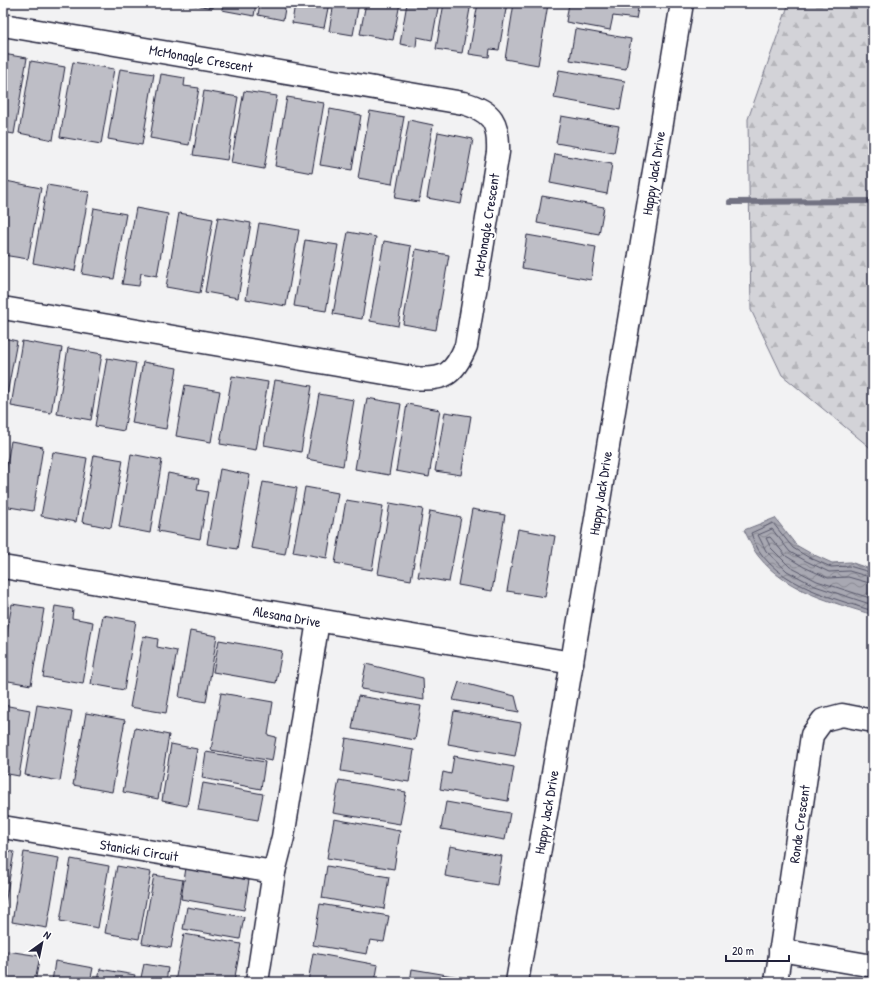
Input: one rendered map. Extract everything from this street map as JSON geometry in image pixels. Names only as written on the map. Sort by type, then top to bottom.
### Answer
[{"type":"street","name":"Happy Jack Drive","points":[[517,982],[682,3]]},
{"type":"street","name":"McMonagle Crescent","points":[[3,25],[463,103],[482,110],[488,115],[494,122],[499,136],[498,152],[466,346],[460,359],[452,370],[441,377],[427,379],[414,378],[3,308]]},
{"type":"street","name":"Alesana Drive","points":[[3,567],[318,621],[572,662]]},
{"type":"street","points":[[257,982],[274,872],[283,837],[318,621]]},
{"type":"street","name":"Ronde Crescent","points":[[776,982],[812,734],[823,720],[842,715],[873,721]]},
{"type":"street","name":"Stanicki Circuit","points":[[3,827],[274,872]]},
{"type":"street","points":[[780,950],[873,966]]},
{"type":"green space","points":[[789,3],[873,3],[873,450],[782,375],[751,310],[748,119]]},
{"type":"water","points":[[775,518],[796,545],[810,553],[832,563],[850,562],[873,570],[873,615],[812,594],[783,579],[770,569],[753,548],[744,530]]},
{"type":"building","points":[[183,3],[214,3],[213,8]]},
{"type":"building","points":[[223,3],[256,3],[254,16],[222,10]]},
{"type":"building","points":[[260,3],[286,3],[283,20],[258,15]]},
{"type":"building","points":[[295,3],[329,3],[324,28],[292,23]]},
{"type":"building","points":[[334,3],[359,3],[353,35],[329,31]]},
{"type":"building","points":[[366,3],[400,3],[393,40],[360,34]]},
{"type":"building","points":[[407,3],[439,3],[432,40],[417,37],[416,47],[400,44]]},
{"type":"building","points":[[444,3],[471,3],[462,53],[436,49]]},
{"type":"building","points":[[478,3],[507,3],[499,50],[490,49],[489,57],[469,54]]},
{"type":"building","points":[[514,3],[548,4],[538,65],[505,59]]},
{"type":"building","points":[[569,3],[639,3],[636,19],[613,16],[610,30],[566,22]]},
{"type":"building","points":[[575,29],[631,39],[626,69],[570,60]]},
{"type":"building","points":[[3,54],[27,58],[14,134],[3,132]]},
{"type":"building","points":[[31,61],[65,67],[53,140],[19,133]]},
{"type":"building","points":[[73,62],[114,69],[101,144],[60,137]]},
{"type":"building","points":[[120,69],[154,74],[142,145],[108,139]]},
{"type":"building","points":[[559,70],[625,81],[620,110],[554,98]]},
{"type":"building","points":[[161,74],[185,78],[184,86],[199,88],[189,145],[150,138]]},
{"type":"building","points":[[204,91],[238,97],[227,160],[193,155]]},
{"type":"building","points":[[244,91],[277,96],[264,169],[231,163]]},
{"type":"building","points":[[287,97],[324,103],[312,173],[275,166]]},
{"type":"building","points":[[330,109],[361,115],[352,170],[320,165]]},
{"type":"building","points":[[370,111],[404,117],[392,184],[358,178]]},
{"type":"building","points":[[561,116],[619,126],[614,153],[556,143]]},
{"type":"building","points":[[409,120],[433,125],[419,202],[395,198]]},
{"type":"building","points":[[438,132],[473,139],[461,204],[427,198]]},
{"type":"building","points":[[555,154],[612,164],[607,194],[550,183]]},
{"type":"building","points":[[6,181],[41,188],[28,259],[3,255],[3,196]]},
{"type":"building","points":[[47,185],[89,192],[75,271],[33,263]]},
{"type":"building","points":[[542,196],[604,207],[599,234],[537,223]]},
{"type":"building","points":[[94,208],[126,214],[114,279],[82,274]]},
{"type":"building","points":[[136,208],[168,214],[157,276],[141,273],[139,286],[122,284]]},
{"type":"building","points":[[179,213],[213,219],[200,293],[166,287]]},
{"type":"building","points":[[218,217],[251,223],[238,298],[205,292]]},
{"type":"building","points":[[259,223],[299,230],[286,306],[246,299]]},
{"type":"building","points":[[348,232],[376,237],[362,319],[333,314]]},
{"type":"building","points":[[527,235],[596,247],[591,280],[522,268]]},
{"type":"building","points":[[305,240],[338,245],[326,311],[294,306]]},
{"type":"building","points":[[384,241],[411,246],[398,326],[370,321]]},
{"type":"building","points":[[416,249],[449,255],[436,330],[403,324]]},
{"type":"building","points":[[3,338],[17,341],[6,400],[3,399]]},
{"type":"building","points":[[22,341],[62,348],[51,413],[11,406]]},
{"type":"building","points":[[68,348],[102,354],[91,420],[57,414]]},
{"type":"building","points":[[107,358],[136,363],[124,431],[95,426]]},
{"type":"building","points":[[143,362],[177,368],[166,429],[132,423]]},
{"type":"building","points":[[232,376],[268,382],[256,450],[220,444]]},
{"type":"building","points":[[275,380],[312,386],[301,452],[264,445]]},
{"type":"building","points":[[185,385],[220,391],[211,442],[176,436]]},
{"type":"building","points":[[319,394],[354,400],[343,466],[307,459]]},
{"type":"building","points":[[367,398],[401,404],[389,475],[355,469]]},
{"type":"building","points":[[407,404],[440,410],[429,477],[396,471]]},
{"type":"building","points":[[445,412],[471,416],[461,475],[435,471]]},
{"type":"building","points":[[11,441],[43,447],[33,511],[3,506],[3,487]]},
{"type":"building","points":[[53,452],[87,458],[76,522],[41,516]]},
{"type":"building","points":[[131,454],[162,460],[150,533],[119,527]]},
{"type":"building","points":[[94,455],[123,460],[111,528],[82,522]]},
{"type":"building","points":[[220,469],[250,475],[237,549],[207,544]]},
{"type":"building","points":[[168,473],[199,479],[197,490],[208,492],[200,539],[158,531]]},
{"type":"building","points":[[263,482],[297,488],[285,554],[251,548]]},
{"type":"building","points":[[305,487],[338,493],[327,558],[293,552]]},
{"type":"building","points":[[346,500],[383,506],[372,570],[335,563]]},
{"type":"building","points":[[390,503],[423,509],[411,580],[378,574]]},
{"type":"building","points":[[472,509],[505,515],[492,591],[458,585]]},
{"type":"building","points":[[430,511],[461,517],[449,582],[418,577]]},
{"type":"building","points":[[518,529],[555,536],[545,597],[507,591]]},
{"type":"building","points":[[3,600],[8,601],[3,630]]},
{"type":"building","points":[[12,604],[44,609],[31,685],[3,680],[3,655]]},
{"type":"building","points":[[55,606],[73,609],[72,618],[93,622],[83,684],[43,677]]},
{"type":"building","points":[[103,615],[136,621],[124,690],[91,684]]},
{"type":"building","points":[[190,631],[217,636],[206,702],[179,697]]},
{"type":"building","points":[[143,636],[158,639],[157,647],[177,651],[166,713],[130,707]]},
{"type":"building","points":[[219,640],[282,651],[276,683],[213,672]]},
{"type":"building","points":[[366,664],[423,678],[424,700],[361,689]]},
{"type":"building","points":[[459,682],[515,696],[519,712],[453,700]]},
{"type":"building","points":[[221,693],[273,702],[268,735],[276,737],[272,761],[211,750]]},
{"type":"building","points":[[358,696],[421,706],[415,740],[352,729]]},
{"type":"building","points":[[3,705],[30,710],[19,776],[3,773]]},
{"type":"building","points":[[37,705],[72,711],[60,781],[25,775]]},
{"type":"building","points":[[454,711],[521,723],[515,756],[448,744]]},
{"type":"building","points":[[86,713],[125,720],[112,792],[73,785]]},
{"type":"building","points":[[135,728],[169,735],[158,799],[123,792]]},
{"type":"building","points":[[346,738],[414,750],[409,782],[341,771]]},
{"type":"building","points":[[171,744],[197,749],[187,806],[162,801]]},
{"type":"building","points":[[206,752],[265,762],[261,789],[202,778]]},
{"type":"building","points":[[454,756],[514,767],[508,801],[440,789],[443,772],[451,774]]},
{"type":"building","points":[[339,780],[406,792],[400,824],[333,813]]},
{"type":"building","points":[[203,783],[263,794],[258,820],[198,810]]},
{"type":"building","points":[[446,802],[510,813],[505,840],[441,829]]},
{"type":"building","points":[[334,819],[400,831],[394,869],[327,858]]},
{"type":"building","points":[[450,846],[502,856],[497,885],[445,876]]},
{"type":"building","points":[[3,850],[14,852],[5,904],[3,903]]},
{"type":"building","points":[[24,852],[59,858],[47,928],[12,922]]},
{"type":"building","points":[[71,859],[109,866],[98,928],[60,921]]},
{"type":"building","points":[[117,866],[151,872],[139,939],[105,933]]},
{"type":"building","points":[[327,866],[389,877],[384,909],[322,898]]},
{"type":"building","points":[[186,868],[249,880],[244,910],[181,899]]},
{"type":"building","points":[[154,875],[183,880],[171,948],[142,943]]},
{"type":"building","points":[[320,904],[389,916],[384,942],[370,940],[367,954],[313,945]]},
{"type":"building","points":[[187,907],[244,917],[240,939],[183,929]]},
{"type":"building","points":[[184,934],[241,944],[234,982],[175,982]]},
{"type":"building","points":[[7,951],[40,956],[35,982],[3,982]]},
{"type":"building","points":[[313,953],[378,965],[375,982],[308,982]]},
{"type":"building","points":[[55,961],[93,968],[90,982],[52,982]]},
{"type":"building","points":[[144,964],[168,968],[166,982],[140,982]]},
{"type":"building","points":[[100,969],[135,975],[133,982],[98,982]]},
{"type":"building","points":[[412,969],[483,981],[483,982],[410,982]]},
{"type":"waterway","points":[[730,202],[873,201]]}]
